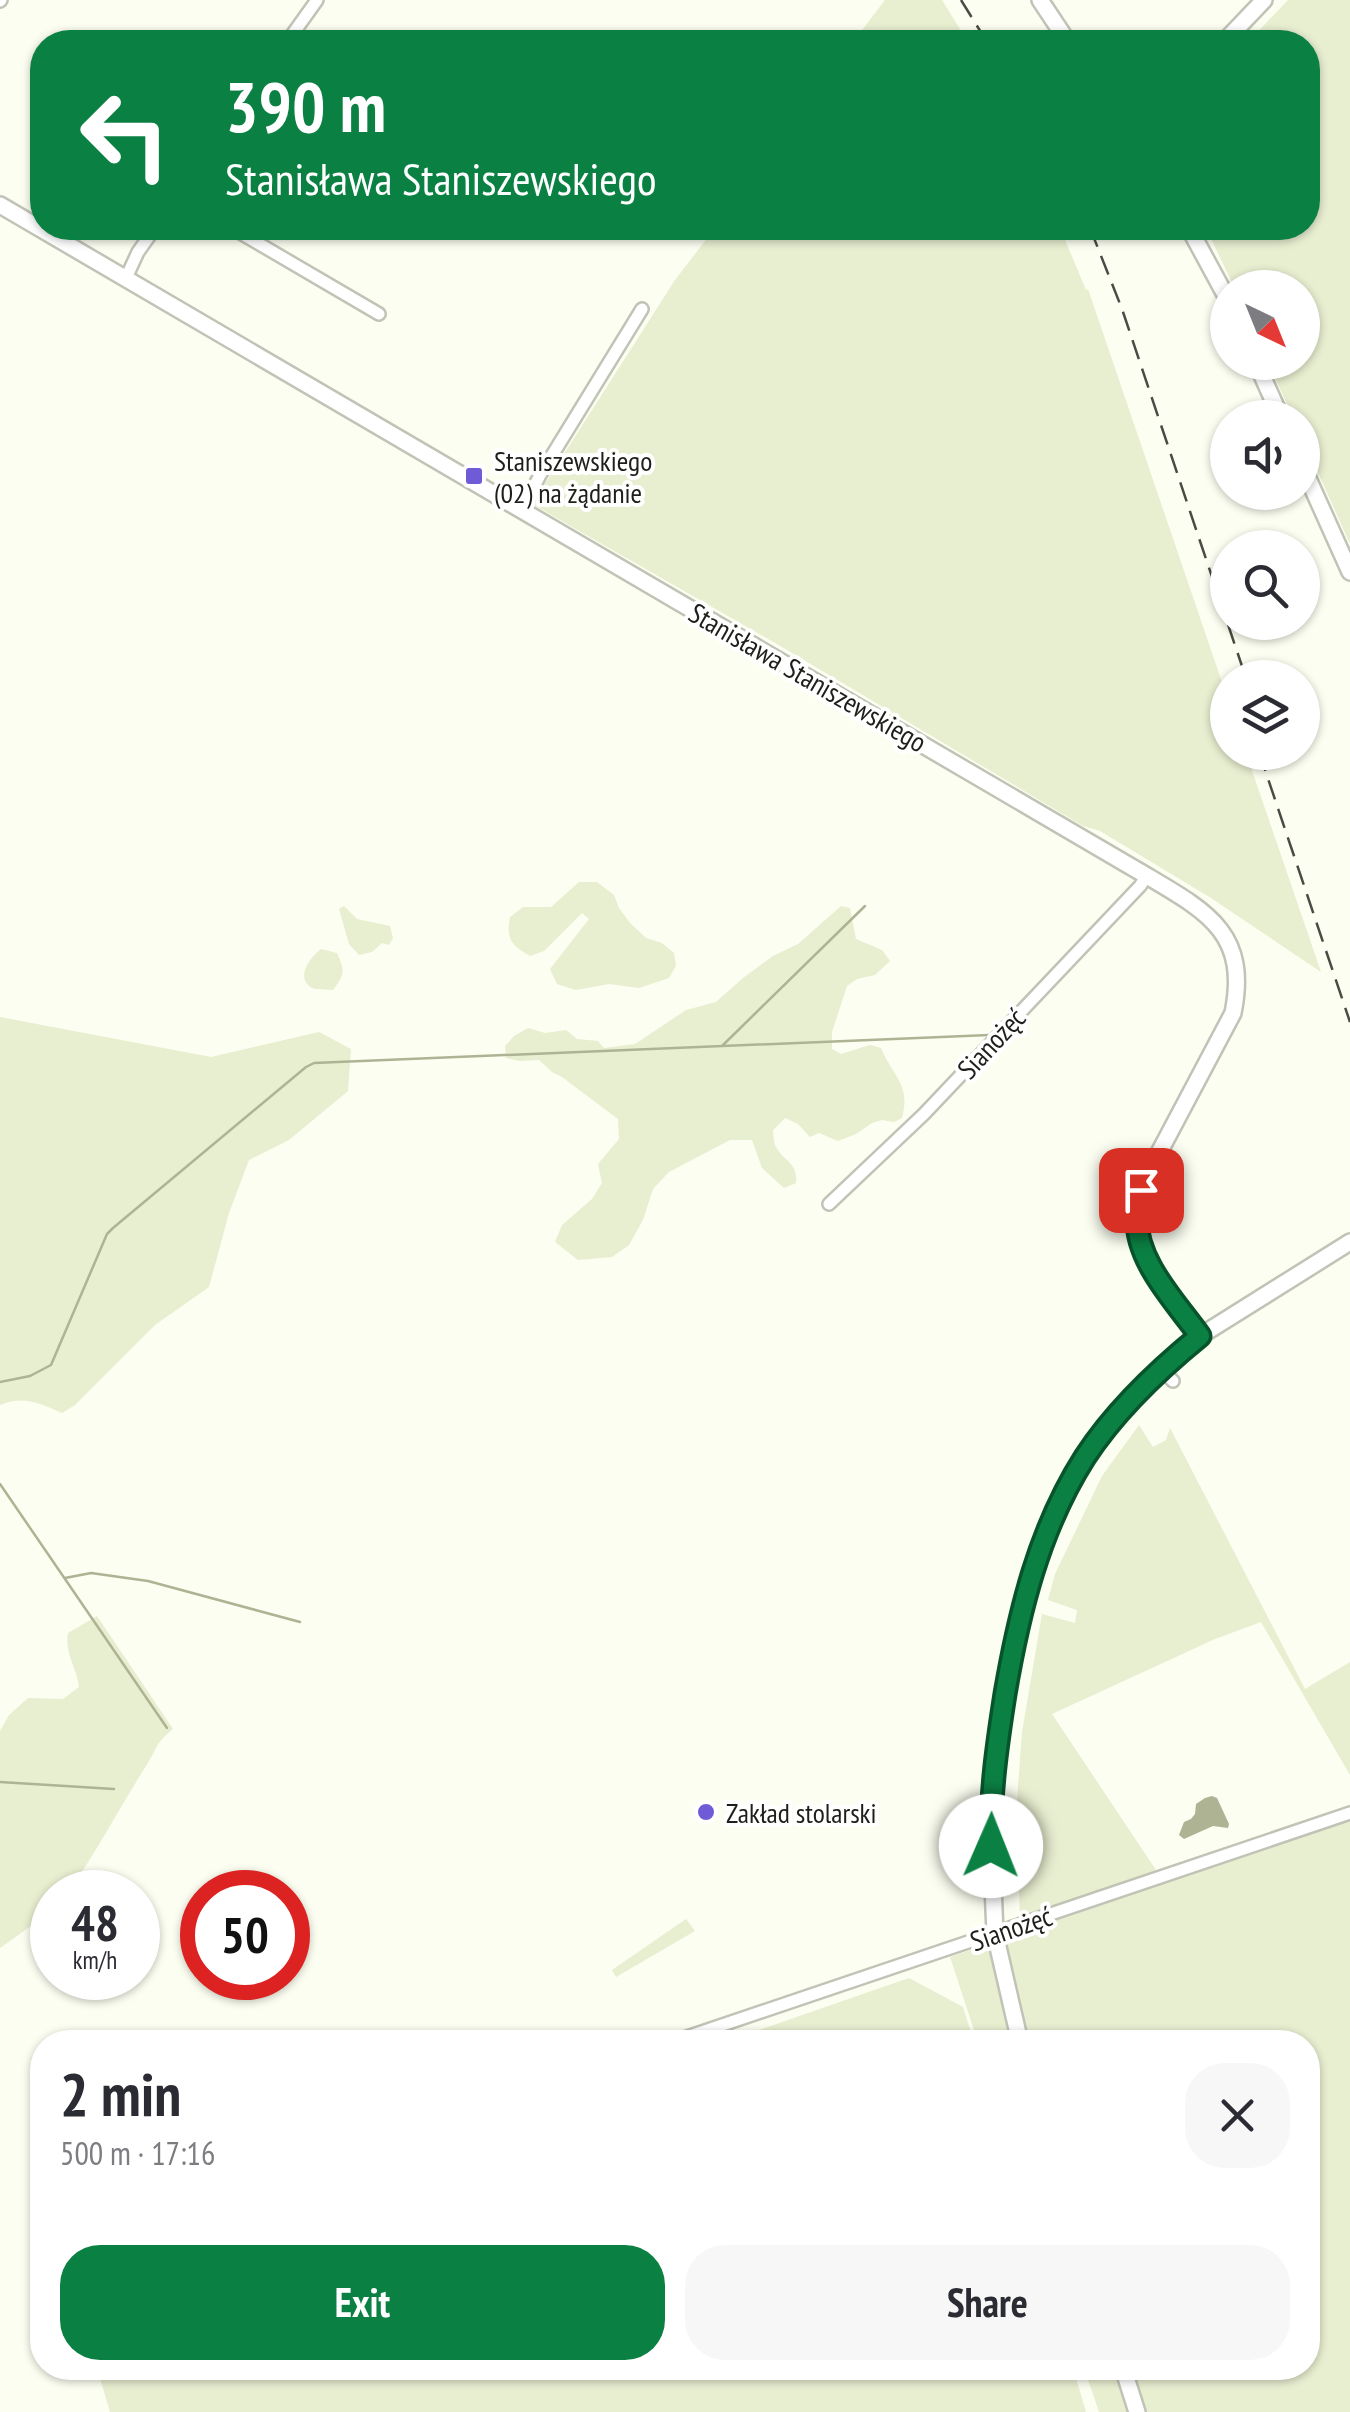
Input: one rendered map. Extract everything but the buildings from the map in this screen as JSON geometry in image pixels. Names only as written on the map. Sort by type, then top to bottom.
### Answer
[{"type":"street","points":[[296,30],[317,0]]},
{"type":"street","points":[[1040,0],[1060,30]]},
{"type":"street","points":[[1235,30],[1264,0]]},
{"type":"street","name":"Stanisława Staniszewskiego","points":[[0,205],[30,222]]},
{"type":"street","name":"Stanisława Staniszewskiego","points":[[60,240],[1147,876],[1212,920],[1228,942],[1236,966],[1238,989],[1232,1013],[1152,1166],[1136,1214],[1141,1247],[1200,1336]]},
{"type":"street","points":[[126,278],[146,240]]},
{"type":"street","points":[[253,240],[379,314]]},
{"type":"street","points":[[1196,240],[1212,270]]},
{"type":"street","points":[[522,510],[642,309]]},
{"type":"street","points":[[1320,506],[1350,572]]},
{"type":"street","name":"Sianożęć","points":[[829,1204],[924,1114],[1147,876]]},
{"type":"street","points":[[1017,2030],[995,1934],[990,1835],[992,1776],[1028,1584],[1047,1532],[1084,1458],[1125,1406],[1167,1375],[1200,1336],[1350,1242]]},
{"type":"street","name":"Sianożęć","points":[[708,2030],[1350,1812]]},
{"type":"street","points":[[1127,2380],[1137,2412]]},
{"type":"shaded area","points":[[885,0],[942,0],[961,30],[862,30]]},
{"type":"shaded area","points":[[1288,0],[1350,0],[1350,544],[1320,477],[1320,400],[1285,400],[1276,380],[1320,380],[1320,270],[1226,270],[1212,240],[1320,240],[1320,30],[1259,30]]},
{"type":"shaded area","points":[[706,240],[1065,240],[1088,289],[1214,660],[1210,660],[1210,770],[1252,770],[1321,972],[1211,898],[1100,831],[1083,826],[532,504],[675,280]]},
{"type":"shaded area","points":[[579,882],[597,882],[614,895],[630,923],[646,938],[662,943],[674,953],[676,966],[669,978],[639,988],[609,984],[576,990],[557,984],[550,969],[589,919],[582,913],[544,951],[530,956],[514,945],[510,917],[523,907],[551,907]]},
{"type":"shaded area","points":[[344,906],[357,919],[390,926],[393,938],[389,945],[382,943],[372,952],[359,955],[349,944],[339,909]]},
{"type":"shaded area","points":[[841,906],[850,908],[856,939],[882,950],[890,961],[875,975],[847,986],[832,1032],[832,1049],[841,1054],[870,1045],[881,1048],[902,1089],[902,1118],[872,1123],[838,1141],[819,1133],[810,1137],[798,1124],[785,1118],[773,1130],[774,1142],[793,1166],[796,1183],[784,1188],[762,1168],[752,1140],[730,1140],[669,1172],[653,1189],[643,1220],[629,1245],[612,1257],[578,1260],[555,1242],[562,1225],[592,1199],[602,1183],[598,1164],[619,1139],[618,1119],[539,1060],[506,1058],[505,1046],[528,1028],[545,1033],[566,1030],[577,1039],[598,1041],[604,1048],[635,1044],[686,1010],[716,1002],[773,956],[798,944]]},
{"type":"shaded area","points":[[321,949],[337,953],[341,964],[342,976],[333,990],[313,988],[305,980],[307,965]]},
{"type":"shaded area","points":[[0,1017],[211,1057],[319,1032],[351,1049],[348,1091],[289,1140],[249,1160],[229,1213],[209,1287],[155,1325],[75,1405],[62,1413],[24,1400],[0,1405]]},
{"type":"shaded area","points":[[1139,1425],[1153,1447],[1166,1440],[1170,1428],[1305,1689],[1350,1662],[1350,1775],[1261,1622],[1215,1639],[1052,1714],[1158,1873],[1020,1917],[1016,1814],[1022,1732],[1042,1614],[1075,1623],[1077,1610],[1048,1600],[1055,1574],[1102,1476]]},
{"type":"shaded area","points":[[97,1616],[173,1729],[159,1742],[82,1870],[30,1870],[30,1927],[0,1948],[0,1731],[9,1715],[28,1698],[63,1699],[79,1687],[68,1633]]},
{"type":"shaded area","points":[[1212,1796],[1217,1798],[1228,1828],[1213,1826],[1184,1839],[1179,1835],[1184,1822],[1195,1814],[1196,1804]]},
{"type":"shaded area","points":[[1350,1820],[1350,2412],[1099,2412],[1088,2380],[1320,2380],[1320,2030],[974,2030],[950,1957]]},
{"type":"shaded area","points":[[686,1919],[695,1931],[616,1977],[612,1970]]},
{"type":"shaded area","points":[[909,1978],[963,2007],[970,2030],[759,2030]]},
{"type":"shaded area","points":[[101,2380],[1077,2380],[1086,2412],[110,2412]]},
{"type":"waterway","points":[[723,1045],[865,906]]},
{"type":"waterway","points":[[0,1382],[30,1376],[51,1365],[107,1234],[314,1063],[989,1035]]},
{"type":"waterway","points":[[0,1484],[167,1728]]},
{"type":"waterway","points":[[65,1578],[91,1573],[148,1581],[300,1622]]},
{"type":"waterway","points":[[0,1782],[114,1789]]},
{"type":"railway","points":[[961,0],[980,30]]},
{"type":"railway","points":[[1095,240],[1122,309],[1240,660]]},
{"type":"railway","points":[[1265,770],[1350,1022]]},
{"type":"place","name":"Staniszewskiego (02) na żądanie","points":[[474,476]]},
{"type":"place","name":"Zakład stolarski","points":[[706,1812]]},
{"type":"route","points":[[991,1846],[992,1776],[1018,1620],[1047,1532],[1084,1458],[1104,1431],[1142,1388],[1200,1336],[1141,1247],[1136,1214],[1141,1190]]}]
